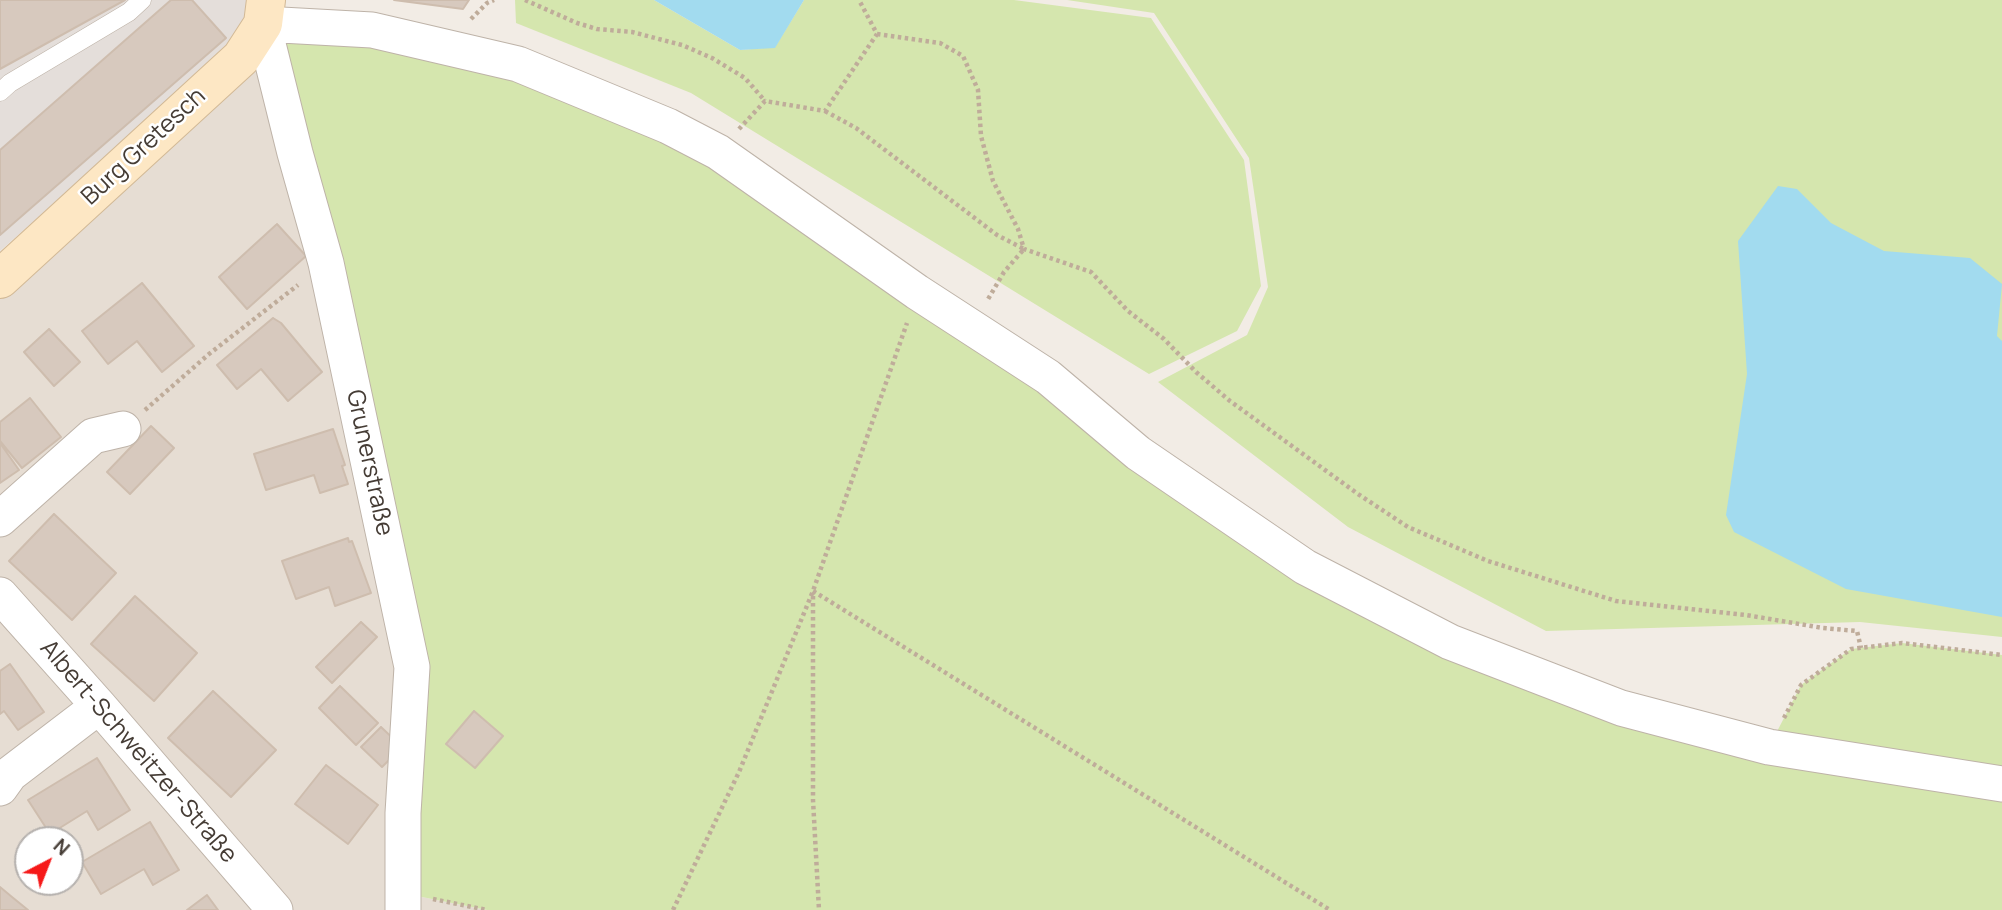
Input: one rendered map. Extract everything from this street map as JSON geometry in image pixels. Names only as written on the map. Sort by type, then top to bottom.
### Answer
[{"type":"street","points":[[265,12],[372,30],[518,64],[668,126],[718,152],[917,292],[1048,377],[1138,453],[1305,567],[1450,642],[1621,708],[1769,747],[2002,784]]},
{"type":"street","name":"Grunerstraße","points":[[265,12],[295,153],[326,263],[412,667],[403,813],[403,902]]},
{"type":"street","name":"Burg Gretesch","points":[[0,279],[241,58],[265,12]]},
{"type":"street","points":[[0,519],[93,436],[123,429]]},
{"type":"street","name":"Albert-Schweitzer-Straße","points":[[0,595],[275,910]]},
{"type":"street","points":[[0,788],[10,774],[99,706]]},
{"type":"lane","points":[[0,92],[10,83],[129,12],[142,0]]},
{"type":"path","points":[[525,0],[597,29],[632,32],[682,44],[745,78],[765,101],[825,111],[856,128],[996,235],[1024,249],[1091,272],[1128,311],[1164,339],[1196,372],[1230,401],[1408,527],[1488,561],[1616,601],[1857,631],[1861,648]]},
{"type":"path","points":[[859,0],[877,34]]},
{"type":"path","points":[[825,111],[877,34]]},
{"type":"path","points":[[877,34],[940,43],[963,56],[978,90],[981,136],[993,181],[1018,229],[1024,249]]},
{"type":"path","points":[[718,152],[765,101]]},
{"type":"path","points":[[971,327],[1004,272],[1024,249]]},
{"type":"path","points":[[123,429],[209,354],[326,263]]},
{"type":"path","points":[[673,910],[739,772],[813,591],[917,292]]},
{"type":"path","points":[[813,591],[813,800],[819,910]]},
{"type":"path","points":[[813,591],[1330,910]]},
{"type":"path","points":[[1769,747],[1801,685],[1851,649],[1902,643],[2002,655]]},
{"type":"path","points":[[403,902],[487,910]]},
{"type":"shaded area","points":[[0,0],[250,0],[250,7],[226,50],[0,251]]},
{"type":"shaded area","points":[[263,24],[412,667],[402,893],[487,910],[0,910],[0,281]]},
{"type":"green space","points":[[515,0],[654,0],[740,50],[775,47],[804,0],[1014,0],[1151,18],[1244,160],[1261,286],[1237,331],[1149,374],[691,93],[516,23]]},
{"type":"green space","points":[[1067,0],[2002,0],[2002,637],[1860,622],[1546,631],[1348,527],[1158,382],[1247,335],[1268,287],[1249,158],[1154,13]]},
{"type":"green space","points":[[263,24],[372,30],[668,126],[1450,642],[1769,747],[1801,685],[1851,649],[1902,643],[2002,655],[2002,910],[487,910],[402,893],[412,667]]},
{"type":"water","points":[[654,0],[804,0],[775,48],[740,50]]},
{"type":"water","points":[[1778,186],[1797,189],[1831,223],[1884,251],[1970,258],[2002,284],[1997,336],[2002,341],[2002,617],[1846,589],[1734,532],[1726,515],[1747,374],[1738,241]]},
{"type":"building","points":[[0,0],[125,0],[0,69]]},
{"type":"building","points":[[171,0],[192,0],[226,38],[0,235],[0,150]]},
{"type":"building","points":[[394,0],[469,0],[463,9]]},
{"type":"building","points":[[277,224],[306,256],[247,309],[219,277]]},
{"type":"building","points":[[142,283],[194,346],[162,372],[137,341],[108,364],[82,331]]},
{"type":"building","points":[[273,318],[281,323],[322,372],[288,401],[261,369],[237,389],[217,365]]},
{"type":"building","points":[[49,329],[80,362],[54,386],[24,352]]},
{"type":"building","points":[[30,398],[61,437],[22,468],[0,441],[0,422]]},
{"type":"building","points":[[151,426],[174,448],[130,494],[107,472]]},
{"type":"building","points":[[333,429],[345,465],[342,466],[348,484],[320,493],[314,475],[266,490],[254,454]]},
{"type":"building","points":[[0,443],[19,470],[0,483]]},
{"type":"building","points":[[54,514],[116,573],[72,620],[9,561]]},
{"type":"building","points":[[348,538],[349,542],[352,541],[371,593],[335,606],[329,587],[296,599],[282,561]]},
{"type":"building","points":[[135,596],[197,653],[154,701],[91,644]]},
{"type":"building","points":[[361,622],[377,637],[332,683],[316,667]]},
{"type":"building","points":[[10,664],[44,712],[18,730],[4,711],[0,714],[0,671]]},
{"type":"building","points":[[340,686],[378,723],[356,745],[319,708]]},
{"type":"building","points":[[213,691],[276,750],[231,797],[168,738]]},
{"type":"building","points":[[474,711],[503,736],[475,768],[446,744]]},
{"type":"building","points":[[381,727],[402,747],[382,767],[361,747]]},
{"type":"building","points":[[97,758],[130,810],[98,830],[87,811],[63,826],[45,826],[28,800]]},
{"type":"building","points":[[326,765],[378,805],[348,844],[295,804]]},
{"type":"building","points":[[150,822],[179,870],[153,885],[144,869],[101,894],[84,861]]},
{"type":"building","points":[[0,887],[12,897],[28,910],[0,910]]},
{"type":"building","points":[[207,895],[218,910],[187,910]]}]
